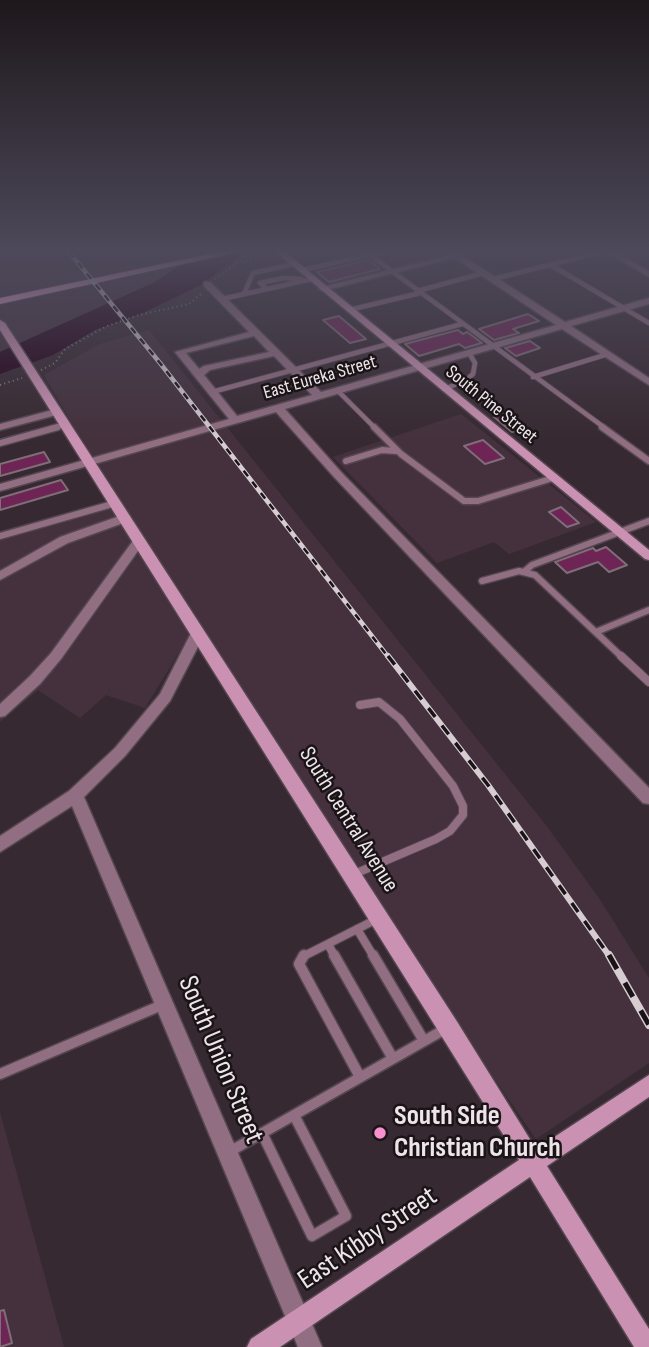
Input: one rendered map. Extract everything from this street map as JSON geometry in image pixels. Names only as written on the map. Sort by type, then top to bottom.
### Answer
[{"type":"street","points":[[238,315],[319,396]]},
{"type":"street","name":"South Pine Street","points":[[355,315],[649,556]]},
{"type":"street","points":[[546,315],[649,382]]},
{"type":"street","name":"East Eureka Street","points":[[0,488],[600,315]]},
{"type":"street","name":"South Central Avenue","points":[[3,330],[90,462],[449,1027],[647,1347]]},
{"type":"street","points":[[235,420],[180,352],[255,332]]},
{"type":"street","points":[[198,374],[207,368],[276,353]]},
{"type":"street","points":[[278,408],[338,475],[649,798]]},
{"type":"street","points":[[0,427],[60,419]]},
{"type":"street","points":[[0,576],[64,540],[125,518]]},
{"type":"street","points":[[0,712],[57,656],[139,541]]},
{"type":"street","points":[[0,845],[75,795],[120,752],[165,697],[198,634]]},
{"type":"street","name":"South Union Street","points":[[75,795],[166,1003],[310,1347]]},
{"type":"street","name":"East Kibby Street","points":[[259,1347],[649,1085]]},
{"type":"lane","points":[[449,315],[649,461]]},
{"type":"lane","points":[[212,392],[461,324]]},
{"type":"lane","points":[[444,389],[473,374],[475,363],[469,353]]},
{"type":"lane","points":[[533,377],[608,355]]},
{"type":"lane","points":[[338,390],[401,454],[446,490],[469,502],[553,478]]},
{"type":"lane","points":[[0,443],[60,419]]},
{"type":"lane","points":[[346,461],[388,449],[401,454]]},
{"type":"lane","points":[[0,536],[116,503]]},
{"type":"lane","points":[[482,581],[525,571],[532,565],[649,521]]},
{"type":"lane","points":[[525,571],[535,575],[649,682]]},
{"type":"lane","points":[[596,632],[649,610]]},
{"type":"lane","points":[[352,875],[436,839],[450,831],[463,816],[463,806],[453,786],[400,719],[379,702],[359,705]]},
{"type":"lane","points":[[360,1077],[299,964],[302,956],[379,918]]},
{"type":"lane","points":[[357,929],[424,1041]]},
{"type":"lane","points":[[328,944],[392,1056]]},
{"type":"lane","points":[[0,1074],[166,1003]]},
{"type":"lane","points":[[228,1153],[392,1056],[449,1027]]},
{"type":"lane","points":[[262,1133],[313,1236],[346,1216],[295,1115]]},
{"type":"path","points":[[0,384],[55,363],[65,349],[116,322],[151,315]]},
{"type":"shaded area","points":[[0,315],[82,315],[0,352]]},
{"type":"shaded area","points":[[82,315],[139,315],[95,330],[53,355],[0,374],[0,352]]},
{"type":"shaded area","points":[[149,330],[545,824],[599,898],[649,978],[649,1063],[536,1139],[189,636],[145,708],[106,695],[80,718],[38,690],[0,722],[0,540],[123,504],[44,375],[100,344]]},
{"type":"shaded area","points":[[461,414],[596,522],[509,554],[494,542],[437,563],[333,457]]},
{"type":"shaded area","points":[[0,1112],[27,1211],[64,1347],[0,1347]]},
{"type":"building","points":[[525,315],[539,321],[513,329],[519,333],[494,340],[479,329]]},
{"type":"building","points":[[339,316],[366,339],[350,343],[323,320]]},
{"type":"building","points":[[458,330],[463,334],[467,332],[482,343],[465,348],[459,344],[419,356],[405,344]]},
{"type":"building","points":[[530,341],[540,348],[516,356],[505,348]]},
{"type":"building","points":[[507,413],[525,428],[512,432],[494,417]]},
{"type":"building","points":[[483,440],[504,458],[485,464],[464,446]]},
{"type":"building","points":[[44,452],[50,462],[0,476],[0,464]]},
{"type":"building","points":[[61,480],[68,490],[0,510],[0,498]]},
{"type":"building","points":[[561,507],[579,523],[567,527],[549,512]]},
{"type":"building","points":[[606,547],[627,565],[609,572],[598,562],[567,573],[555,562],[593,548],[596,551]]},
{"type":"building","points":[[4,1310],[12,1343],[0,1347],[0,1311]]},
{"type":"railway","points":[[121,315],[389,658]]},
{"type":"railway","points":[[388,656],[488,785],[610,957]]},
{"type":"railway","points":[[609,955],[649,1025]]},
{"type":"place","name":"South Side Christian Church","points":[[380,1133]]}]
